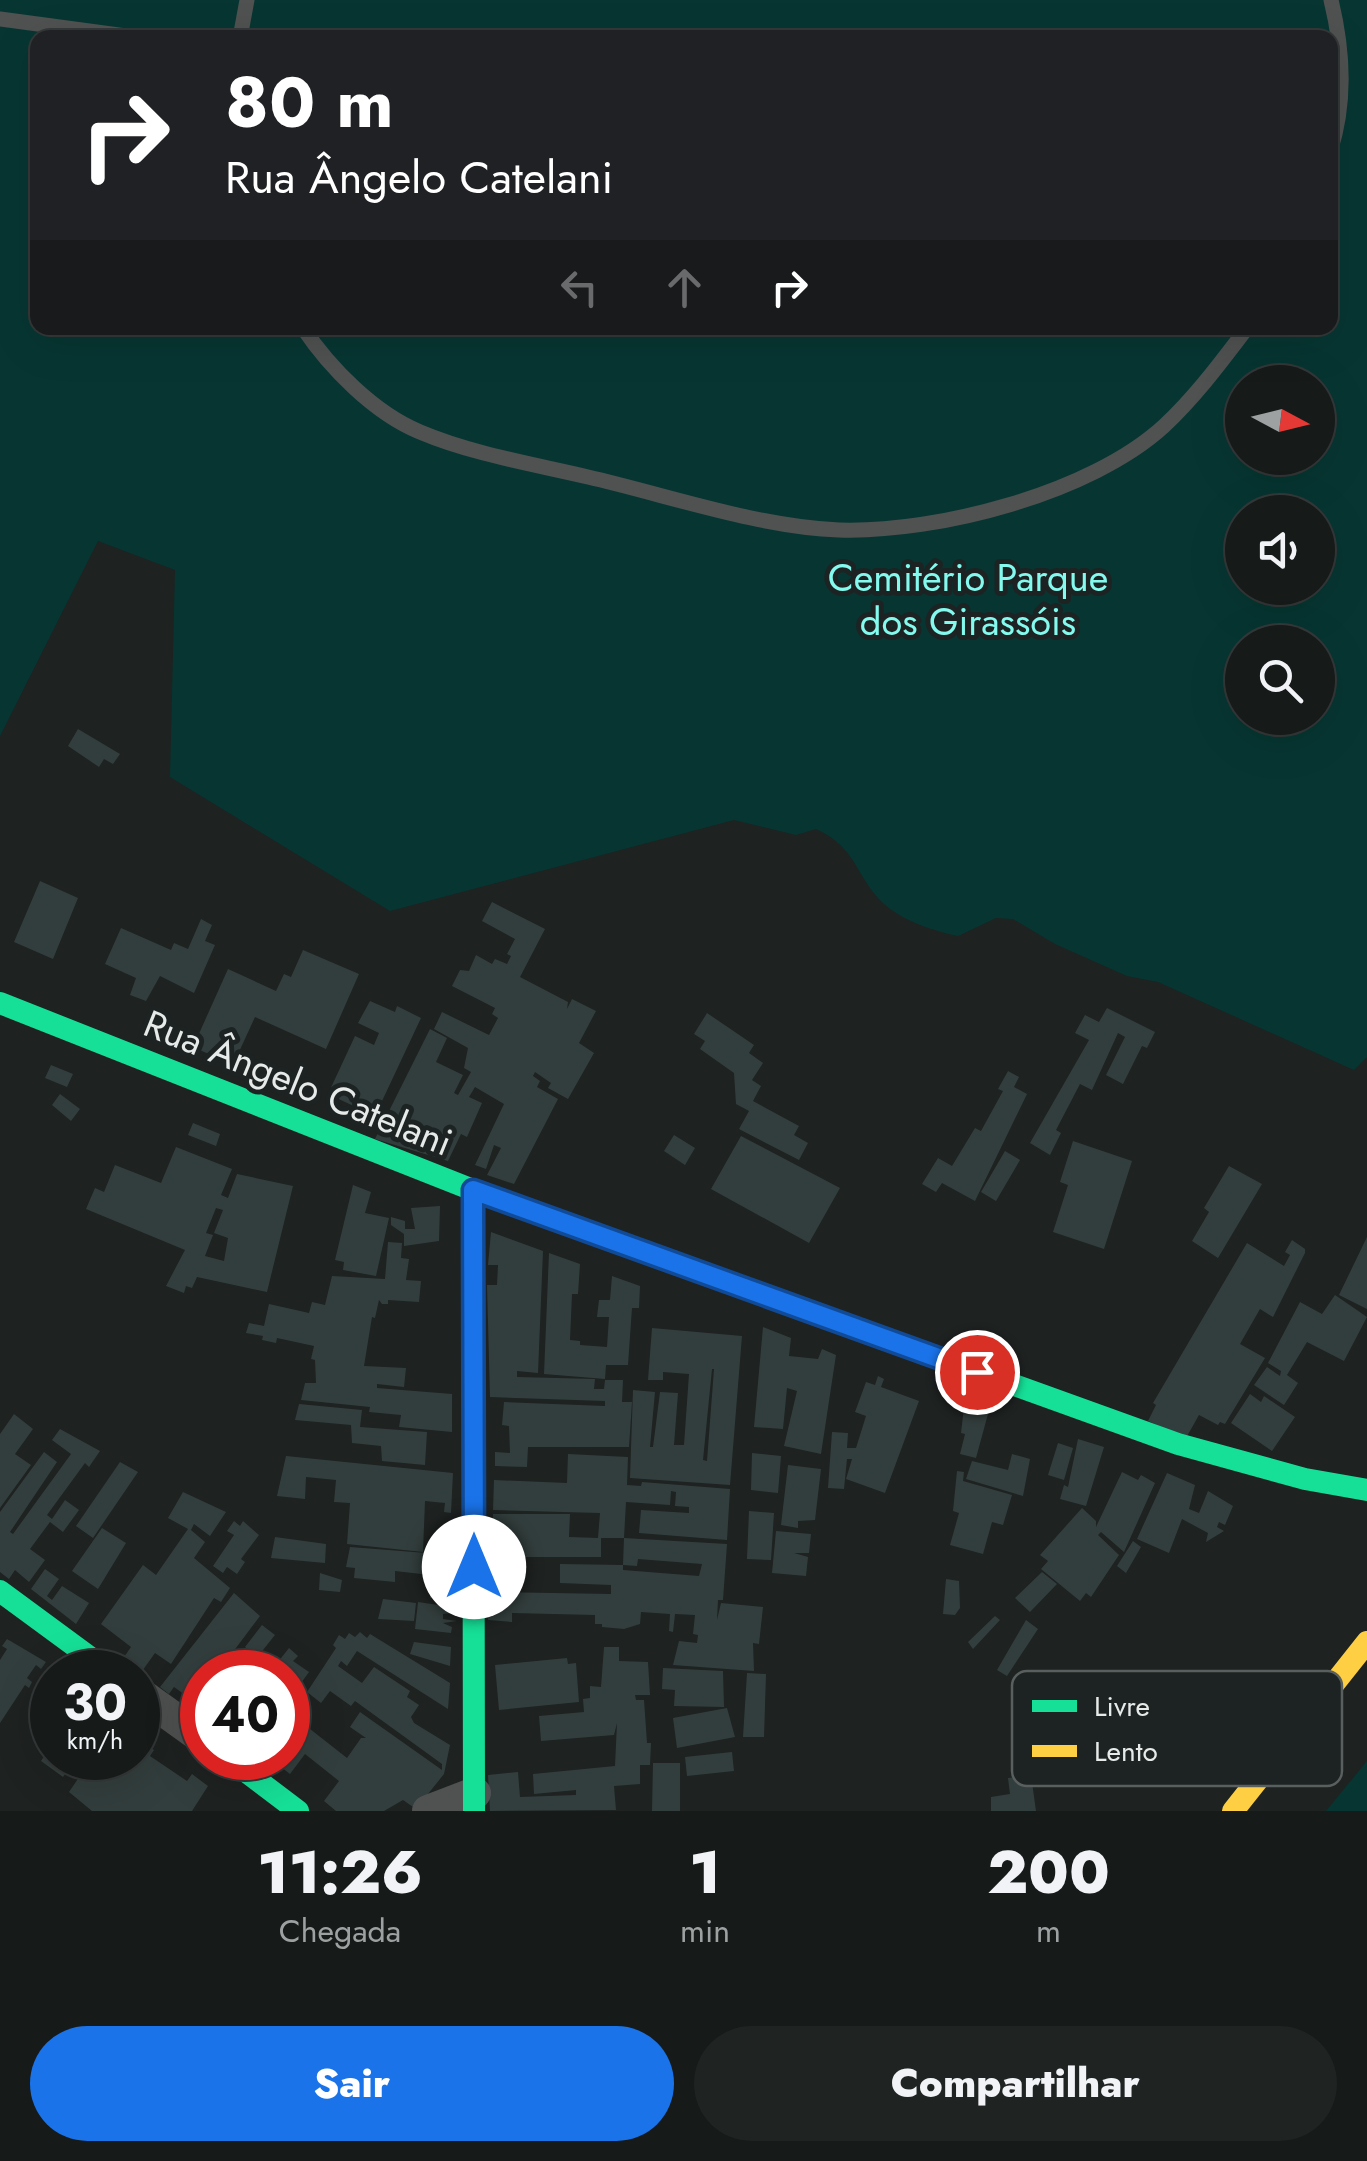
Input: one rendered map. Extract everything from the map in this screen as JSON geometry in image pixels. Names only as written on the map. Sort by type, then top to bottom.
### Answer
[{"type":"street","name":"Rua Ângelo Catelani","points":[[0,1003],[473,1190],[1178,1444],[1305,1479],[1367,1490]]},
{"type":"street","points":[[428,1811],[475,1802],[473,1190]]},
{"type":"street","points":[[0,1591],[80,1650]]},
{"type":"street","points":[[1342,1674],[1367,1642]]},
{"type":"street","points":[[257,1780],[298,1811]]},
{"type":"street","points":[[1233,1811],[1253,1786]]},
{"type":"lane","points":[[241,30],[247,0]]},
{"type":"lane","points":[[1331,0],[1342,47],[1338,104]]},
{"type":"lane","points":[[0,19],[82,30]]},
{"type":"lane","points":[[309,335],[350,383],[418,432],[509,458],[779,522],[838,530],[935,524],[1058,488],[1103,468],[1162,429],[1197,393],[1242,335]]},
{"type":"green space","name":"Cemitério Parque dos Girassóis","points":[[0,0],[1367,0],[1367,1057],[1354,1070],[1158,982],[1127,976],[1055,944],[1013,919],[996,918],[958,936],[909,920],[884,904],[840,845],[816,829],[796,835],[734,820],[390,911],[170,777],[175,570],[98,541],[0,736]]},
{"type":"green space","points":[[1367,1761],[1367,1811],[1326,1811]]},
{"type":"building","points":[[78,729],[120,754],[113,764],[104,759],[99,767],[68,746]]},
{"type":"building","points":[[40,881],[78,898],[53,959],[14,942]]},
{"type":"building","points":[[492,902],[545,929],[520,977],[568,1002],[567,1009],[572,999],[596,1011],[579,1043],[594,1053],[568,1099],[548,1088],[551,1083],[535,1072],[533,1076],[540,1081],[537,1087],[558,1099],[514,1184],[487,1175],[501,1148],[494,1145],[486,1169],[475,1165],[504,1104],[475,1087],[469,1097],[482,1103],[467,1137],[461,1134],[448,1161],[375,1139],[430,1029],[447,1038],[436,1062],[463,1075],[454,1093],[458,1095],[471,1072],[464,1068],[468,1048],[434,1029],[442,1012],[489,1035],[498,1018],[492,1014],[495,1008],[452,986],[460,970],[469,971],[476,955],[492,964],[495,959],[507,964],[511,956],[507,954],[515,939],[482,921]]},
{"type":"building","points":[[201,919],[212,925],[205,941],[215,945],[194,993],[160,976],[146,1001],[130,995],[136,978],[105,964],[121,928],[171,950],[174,943],[188,949]]},
{"type":"building","points":[[303,950],[359,974],[326,1049],[255,1017],[233,1065],[193,1047],[228,969],[276,991],[284,974],[291,977]]},
{"type":"building","points":[[370,1001],[395,1012],[397,1006],[421,1018],[375,1116],[328,1094],[355,1036],[374,1045],[379,1033],[358,1023]]},
{"type":"building","points":[[1107,1008],[1155,1032],[1147,1048],[1142,1046],[1123,1084],[1106,1075],[1125,1037],[1118,1033],[1092,1090],[1080,1084],[1056,1130],[1061,1133],[1050,1155],[1030,1143],[1089,1040],[1075,1033],[1085,1015],[1099,1022]]},
{"type":"building","points":[[707,1013],[754,1045],[749,1053],[763,1063],[752,1080],[761,1086],[753,1101],[799,1126],[794,1135],[808,1143],[799,1160],[739,1129],[749,1111],[736,1104],[734,1073],[700,1049],[705,1041],[694,1034]]},
{"type":"building","points":[[51,1065],[73,1074],[67,1087],[45,1078]]},
{"type":"building","points":[[1008,1071],[1019,1077],[1014,1087],[1027,1094],[975,1201],[942,1183],[936,1192],[922,1184],[938,1158],[952,1166],[975,1128],[981,1131],[1003,1091],[998,1089]]},
{"type":"building","points":[[60,1094],[80,1109],[71,1121],[52,1105]]},
{"type":"building","points":[[193,1123],[220,1134],[216,1146],[188,1135]]},
{"type":"building","points":[[674,1135],[695,1148],[685,1165],[664,1151]]},
{"type":"building","points":[[741,1136],[840,1188],[809,1243],[711,1189]]},
{"type":"building","points":[[1073,1141],[1132,1161],[1104,1249],[1053,1232],[1068,1185],[1060,1182]]},
{"type":"building","points":[[176,1147],[232,1169],[221,1195],[228,1198],[237,1174],[293,1186],[267,1292],[197,1277],[192,1288],[186,1286],[184,1293],[166,1286],[185,1250],[86,1209],[95,1188],[104,1192],[115,1165],[161,1183]],"holes":[[[216,1208],[223,1210],[214,1233],[228,1238],[224,1261],[205,1256],[213,1235],[206,1233]]]},
{"type":"building","points":[[1005,1151],[1020,1160],[996,1201],[981,1192]]},
{"type":"building","points":[[1229,1166],[1262,1184],[1218,1258],[1192,1241],[1209,1212],[1204,1208]]},
{"type":"building","points":[[353,1185],[371,1192],[365,1213],[389,1218],[376,1276],[343,1270],[344,1262],[335,1260]]},
{"type":"building","points":[[440,1206],[439,1241],[404,1246],[404,1234],[391,1225],[391,1217],[405,1221],[405,1229],[415,1229],[411,1208]]},
{"type":"building","points":[[491,1232],[543,1251],[538,1373],[517,1371],[517,1377],[595,1379],[594,1389],[604,1389],[605,1380],[623,1380],[622,1402],[632,1402],[629,1447],[528,1447],[527,1467],[495,1466],[495,1452],[510,1453],[509,1426],[502,1425],[504,1402],[605,1406],[605,1401],[490,1397],[487,1285],[497,1285],[498,1265],[488,1265]]},
{"type":"building","points":[[1367,1237],[1367,1309],[1339,1295]]},
{"type":"building","points":[[1292,1240],[1305,1253],[1273,1317],[1260,1309],[1240,1344],[1265,1358],[1225,1424],[1218,1425],[1199,1415],[1186,1438],[1148,1421],[1156,1405],[1153,1403],[1247,1243],[1284,1266],[1290,1255],[1285,1252]]},
{"type":"building","points":[[388,1242],[402,1243],[401,1258],[409,1259],[406,1280],[421,1281],[419,1302],[388,1300],[388,1304],[382,1304],[379,1300],[375,1318],[372,1317],[364,1366],[406,1368],[404,1387],[377,1384],[377,1388],[452,1394],[452,1432],[399,1427],[401,1415],[369,1412],[370,1407],[301,1400],[305,1383],[316,1383],[315,1360],[311,1359],[314,1346],[277,1338],[276,1343],[246,1333],[249,1323],[264,1326],[269,1304],[309,1313],[312,1302],[325,1305],[332,1276],[385,1279]]},
{"type":"building","points":[[549,1253],[580,1264],[578,1294],[572,1294],[570,1340],[580,1341],[580,1345],[607,1347],[609,1317],[597,1317],[599,1300],[610,1300],[612,1276],[640,1286],[639,1308],[632,1308],[628,1365],[606,1365],[605,1379],[544,1374]]},
{"type":"building","points":[[1335,1295],[1367,1317],[1344,1361],[1307,1342],[1287,1375],[1298,1383],[1284,1405],[1254,1385],[1267,1367],[1280,1376],[1281,1371],[1268,1363],[1300,1302],[1322,1314]]},
{"type":"building","points":[[763,1327],[791,1338],[789,1356],[818,1359],[822,1349],[836,1355],[821,1454],[784,1446],[797,1391],[787,1388],[783,1429],[754,1427]]},
{"type":"building","points":[[652,1328],[742,1336],[730,1485],[630,1478],[633,1390],[655,1392],[650,1447],[660,1392],[678,1393],[674,1445],[684,1445],[689,1374],[663,1372],[663,1380],[648,1380]],"holes":[[[714,1369],[707,1461],[703,1460]]]},
{"type":"building","points":[[878,1376],[884,1379],[881,1387],[919,1401],[885,1493],[846,1479],[852,1459],[847,1459],[844,1489],[828,1488],[832,1432],[848,1433],[847,1448],[856,1448],[866,1416],[855,1412],[866,1382],[875,1385]]},
{"type":"building","points":[[1250,1394],[1261,1402],[1264,1396],[1295,1417],[1272,1451],[1231,1423]]},
{"type":"building","points":[[299,1404],[362,1410],[360,1427],[427,1432],[425,1465],[382,1461],[381,1446],[352,1443],[351,1425],[295,1420]]},
{"type":"building","points":[[964,1407],[988,1414],[976,1458],[960,1454],[965,1434],[961,1433]]},
{"type":"building","points":[[14,1414],[33,1429],[15,1454],[31,1465],[0,1508],[0,1434]]},
{"type":"building","points":[[60,1429],[100,1451],[89,1467],[85,1463],[47,1515],[52,1519],[65,1500],[79,1510],[63,1532],[50,1522],[30,1549],[45,1560],[29,1582],[15,1570],[9,1579],[0,1572],[0,1512],[44,1452],[57,1462],[10,1532],[13,1534],[71,1454],[52,1440]]},
{"type":"building","points":[[1078,1439],[1104,1447],[1086,1506],[1060,1499],[1064,1485],[1068,1487]]},
{"type":"building","points":[[1058,1443],[1073,1448],[1064,1480],[1048,1475]]},
{"type":"building","points":[[752,1453],[781,1456],[778,1493],[751,1490]]},
{"type":"building","points":[[568,1454],[628,1457],[627,1485],[641,1486],[642,1482],[730,1489],[727,1540],[639,1533],[641,1510],[689,1513],[689,1507],[675,1506],[676,1492],[671,1491],[670,1505],[626,1502],[624,1538],[601,1538],[601,1557],[490,1557],[493,1514],[570,1514],[569,1537],[598,1538],[600,1513],[493,1510],[494,1480],[567,1483]]},
{"type":"building","points":[[1012,1454],[1030,1459],[1023,1496],[966,1479],[972,1461],[1008,1470]]},
{"type":"building","points":[[286,1456],[453,1473],[451,1513],[444,1512],[445,1503],[425,1501],[423,1552],[347,1544],[350,1503],[334,1502],[336,1480],[306,1477],[305,1499],[277,1496]]},
{"type":"building","points":[[120,1462],[138,1472],[93,1538],[76,1526]]},
{"type":"building","points":[[788,1465],[821,1469],[815,1520],[798,1521],[798,1528],[781,1525]]},
{"type":"building","points":[[957,1471],[964,1472],[963,1481],[1012,1495],[1003,1525],[992,1522],[983,1554],[950,1545],[959,1513],[953,1511]]},
{"type":"building","points":[[1122,1472],[1138,1480],[1141,1475],[1155,1483],[1124,1552],[1101,1532],[1098,1535],[1119,1555],[1091,1597],[1086,1593],[1080,1601],[1041,1569],[1048,1561],[1040,1555],[1082,1508],[1096,1521],[1096,1527]]},
{"type":"building","points":[[1167,1473],[1195,1485],[1189,1509],[1199,1513],[1208,1491],[1233,1506],[1225,1525],[1219,1522],[1217,1527],[1224,1531],[1206,1542],[1208,1533],[1182,1519],[1169,1553],[1137,1539]]},
{"type":"building","points":[[183,1492],[226,1512],[210,1536],[194,1524],[191,1530],[205,1542],[194,1558],[230,1588],[221,1602],[214,1598],[171,1664],[160,1656],[160,1650],[129,1650],[131,1647],[101,1624],[143,1565],[156,1575],[188,1529],[168,1518]]},
{"type":"building","points":[[749,1511],[774,1513],[771,1560],[747,1559]]},
{"type":"building","points":[[234,1521],[240,1526],[243,1521],[259,1535],[241,1559],[245,1562],[237,1574],[227,1567],[223,1573],[213,1566],[234,1535],[227,1531]]},
{"type":"building","points":[[102,1528],[126,1543],[98,1589],[72,1571]]},
{"type":"building","points":[[776,1531],[811,1534],[809,1553],[794,1553],[808,1557],[806,1576],[772,1573]]},
{"type":"building","points":[[275,1537],[326,1544],[325,1563],[271,1558]]},
{"type":"building","points":[[624,1538],[727,1544],[723,1600],[718,1600],[717,1620],[721,1603],[763,1607],[759,1644],[753,1643],[754,1671],[673,1665],[679,1641],[697,1643],[698,1635],[693,1634],[695,1615],[675,1614],[673,1632],[669,1631],[670,1614],[641,1612],[640,1624],[624,1629],[595,1624],[595,1615],[512,1613],[512,1622],[488,1620],[489,1592],[611,1594],[611,1585],[560,1583],[560,1564],[623,1565]],"holes":[[[638,1559],[702,1564],[699,1576],[623,1570],[623,1565],[637,1566]]]},
{"type":"building","points":[[1133,1541],[1141,1547],[1126,1573],[1117,1566]]},
{"type":"building","points":[[350,1547],[452,1555],[452,1600],[430,1598],[430,1575],[395,1571],[395,1582],[354,1578],[355,1568],[346,1567]]},
{"type":"building","points":[[45,1569],[59,1579],[47,1596],[52,1600],[62,1586],[89,1603],[76,1624],[31,1589]]},
{"type":"building","points":[[1042,1572],[1057,1584],[1030,1612],[1015,1598]]},
{"type":"building","points":[[320,1573],[342,1580],[340,1592],[319,1590]]},
{"type":"building","points":[[946,1579],[959,1581],[960,1608],[955,1615],[943,1614]]},
{"type":"building","points":[[234,1593],[260,1616],[234,1650],[189,1650]]},
{"type":"building","points":[[383,1599],[416,1603],[414,1621],[378,1619]]},
{"type":"building","points":[[418,1602],[452,1607],[452,1613],[443,1614],[443,1619],[457,1621],[443,1623],[452,1627],[451,1633],[415,1629]]},
{"type":"building","points":[[995,1616],[1000,1620],[973,1649],[968,1642]]},
{"type":"building","points":[[1026,1620],[1038,1629],[1007,1676],[997,1670]]},
{"type":"building","points":[[262,1625],[275,1635],[263,1650],[245,1647]]},
{"type":"building","points":[[360,1632],[367,1638],[370,1634],[450,1683],[448,1709],[357,1651],[347,1666],[341,1661],[338,1666],[362,1683],[374,1667],[410,1691],[407,1697],[419,1705],[411,1717],[414,1723],[450,1745],[444,1774],[416,1809],[403,1800],[384,1811],[336,1811],[324,1801],[339,1781],[310,1758],[310,1729],[347,1758],[361,1738],[366,1738],[350,1727],[360,1712],[442,1770],[442,1764],[355,1701],[351,1706],[330,1691],[321,1703],[310,1694],[310,1687],[336,1648],[333,1645],[339,1635],[345,1639],[349,1633],[355,1637]]},
{"type":"building","points":[[7,1639],[30,1653],[30,1686],[25,1685],[0,1723],[0,1660],[7,1649],[2,1646]]},
{"type":"building","points":[[414,1642],[451,1647],[450,1666],[410,1654]]},
{"type":"building","points":[[604,1647],[619,1647],[619,1661],[648,1662],[650,1695],[635,1695],[636,1700],[644,1700],[647,1743],[651,1743],[650,1765],[640,1765],[640,1784],[614,1786],[616,1810],[490,1811],[488,1775],[518,1772],[520,1797],[576,1795],[576,1790],[534,1794],[533,1774],[615,1766],[617,1723],[614,1735],[541,1741],[539,1716],[584,1712],[583,1699],[590,1698],[590,1686],[601,1687]]},
{"type":"building","points":[[567,1658],[568,1664],[576,1663],[579,1702],[499,1710],[495,1665]]},
{"type":"building","points":[[180,1662],[180,1691],[174,1687],[169,1694],[160,1687]]},
{"type":"building","points":[[663,1668],[723,1671],[724,1707],[674,1706],[675,1690],[662,1689]]},
{"type":"building","points":[[747,1673],[766,1674],[764,1737],[743,1737]]},
{"type":"building","points":[[727,1708],[735,1737],[677,1748],[673,1718]]},
{"type":"building","points":[[732,1752],[734,1771],[687,1776],[685,1757]]},
{"type":"building","points":[[160,1763],[180,1780],[200,1780],[208,1786],[192,1811],[92,1811],[69,1792],[77,1780],[160,1780]]},
{"type":"building","points":[[653,1763],[680,1763],[680,1811],[652,1811]]},
{"type":"building","points":[[1012,1777],[1012,1786],[1033,1786],[1036,1811],[991,1811],[991,1797],[1010,1794],[1008,1778]]},
{"type":"traffic: fast","points":[[0,1003],[473,1190],[1178,1444],[1305,1479],[1367,1490]]},
{"type":"traffic: fast","points":[[473,1190],[474,1811]]},
{"type":"traffic: fast","points":[[0,1591],[80,1650]]},
{"type":"traffic: fast","points":[[257,1780],[298,1811]]},
{"type":"traffic: slow","points":[[1342,1674],[1367,1642]]},
{"type":"traffic: slow","points":[[1233,1811],[1253,1786]]},
{"type":"route","points":[[474,1567],[473,1190],[977,1372]]}]
